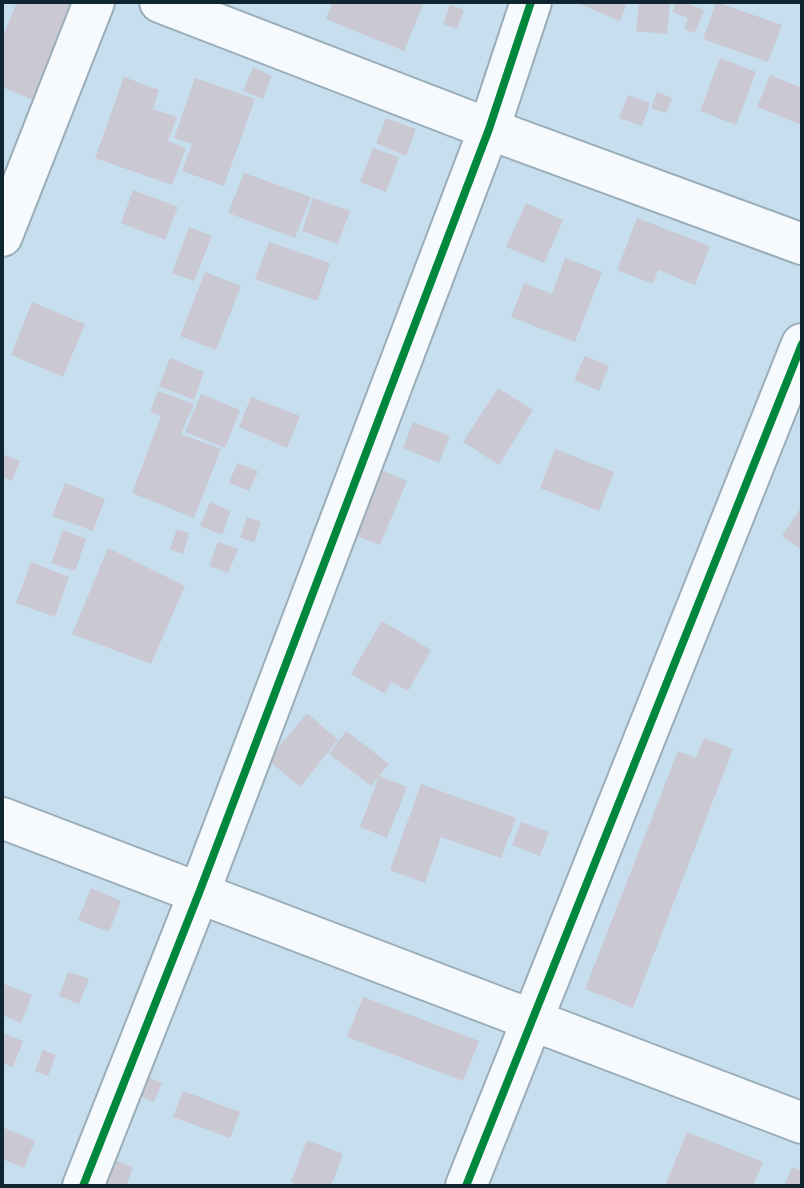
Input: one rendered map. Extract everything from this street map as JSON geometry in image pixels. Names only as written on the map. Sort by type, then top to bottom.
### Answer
[{"type":"street","points":[[2,236],[94,2]]},
{"type":"street","points":[[160,2],[489,129],[802,244]]},
{"type":"street","points":[[83,1186],[199,893],[489,129],[531,2]]},
{"type":"street","points":[[466,1186],[802,344]]},
{"type":"street","points":[[2,818],[802,1123]]},
{"type":"building","points":[[17,2],[73,2],[33,100],[2,87],[2,39]]},
{"type":"building","points":[[333,2],[424,2],[404,51],[326,19]]},
{"type":"building","points":[[575,2],[627,2],[620,21]]},
{"type":"building","points":[[639,2],[670,2],[667,34],[636,31]]},
{"type":"building","points":[[676,2],[704,10],[695,33],[684,29],[688,18],[672,12]]},
{"type":"building","points":[[716,2],[782,25],[768,62],[703,39]]},
{"type":"building","points":[[450,4],[464,10],[457,29],[443,24]]},
{"type":"building","points":[[720,58],[756,72],[736,125],[700,111]]},
{"type":"building","points":[[253,67],[272,76],[263,99],[243,91]]},
{"type":"building","points":[[770,75],[802,88],[802,125],[757,107]]},
{"type":"building","points":[[124,77],[159,90],[153,109],[177,117],[168,141],[186,148],[172,185],[95,158]]},
{"type":"building","points":[[195,78],[255,99],[224,186],[182,171],[192,144],[174,138]]},
{"type":"building","points":[[657,92],[672,98],[666,113],[651,108]]},
{"type":"building","points":[[628,95],[650,103],[642,126],[619,118]]},
{"type":"building","points":[[386,118],[416,129],[406,156],[376,143]]},
{"type":"building","points":[[373,148],[399,157],[386,192],[360,182]]},
{"type":"building","points":[[244,173],[311,197],[295,238],[228,213]]},
{"type":"building","points":[[133,190],[178,207],[165,240],[121,223]]},
{"type":"building","points":[[313,198],[350,211],[338,244],[302,231]]},
{"type":"building","points":[[526,203],[563,220],[544,263],[506,247]]},
{"type":"building","points":[[637,218],[710,246],[695,285],[658,270],[653,284],[617,270]]},
{"type":"building","points":[[189,227],[212,236],[194,281],[172,273]]},
{"type":"building","points":[[269,242],[330,263],[317,301],[255,279]]},
{"type":"building","points":[[565,258],[602,272],[575,342],[511,317],[524,283],[552,294]]},
{"type":"building","points":[[205,272],[241,286],[216,350],[180,336]]},
{"type":"building","points":[[32,302],[85,324],[63,377],[11,355]]},
{"type":"building","points":[[585,356],[609,366],[599,391],[574,380]]},
{"type":"building","points":[[170,358],[204,372],[194,400],[159,386]]},
{"type":"building","points":[[498,388],[533,410],[499,465],[463,442]]},
{"type":"building","points":[[158,391],[194,404],[181,434],[221,449],[194,518],[132,493],[161,416],[150,412]]},
{"type":"building","points":[[201,394],[240,410],[225,448],[185,432]]},
{"type":"building","points":[[251,397],[300,416],[287,448],[239,427]]},
{"type":"building","points":[[413,422],[450,436],[439,463],[403,448]]},
{"type":"building","points":[[555,449],[614,472],[599,511],[540,488]]},
{"type":"building","points":[[2,454],[20,461],[12,481],[2,477]]},
{"type":"building","points":[[237,463],[258,471],[249,491],[229,483]]},
{"type":"building","points":[[374,467],[407,481],[380,545],[347,532]]},
{"type":"building","points":[[65,483],[105,499],[93,531],[52,516]]},
{"type":"building","points":[[210,502],[231,511],[222,535],[200,526]]},
{"type":"building","points":[[802,506],[802,550],[782,536]]},
{"type":"building","points":[[247,517],[261,522],[254,543],[240,537]]},
{"type":"building","points":[[177,529],[189,533],[183,554],[170,549]]},
{"type":"building","points":[[63,530],[86,539],[75,571],[51,563]]},
{"type":"building","points":[[218,542],[238,549],[228,573],[209,566]]},
{"type":"building","points":[[108,548],[185,586],[151,664],[72,634]]},
{"type":"building","points":[[31,562],[69,577],[55,617],[16,603]]},
{"type":"building","points":[[382,621],[431,650],[408,691],[391,682],[385,694],[351,674]]},
{"type":"building","points":[[307,713],[338,740],[300,787],[268,760]]},
{"type":"building","points":[[346,731],[389,764],[371,786],[329,754]]},
{"type":"building","points":[[704,738],[733,749],[633,1008],[585,989],[678,751],[696,758]]},
{"type":"building","points":[[379,776],[407,787],[387,838],[360,827]]},
{"type":"building","points":[[421,784],[516,818],[501,858],[441,837],[425,883],[390,870]]},
{"type":"building","points":[[521,822],[549,832],[540,856],[512,845]]},
{"type":"building","points":[[91,888],[121,901],[109,932],[78,920]]},
{"type":"building","points":[[68,972],[89,979],[79,1004],[59,996]]},
{"type":"building","points":[[2,983],[32,995],[21,1023],[2,1015]]},
{"type":"building","points":[[363,997],[479,1041],[463,1081],[347,1037]]},
{"type":"building","points":[[2,1033],[23,1041],[13,1067],[2,1063]]},
{"type":"building","points":[[43,1050],[56,1055],[48,1076],[35,1071]]},
{"type":"building","points":[[144,1075],[162,1083],[154,1102],[135,1094]]},
{"type":"building","points":[[183,1091],[240,1112],[230,1138],[173,1117]]},
{"type":"building","points":[[2,1127],[35,1141],[24,1168],[2,1159]]},
{"type":"building","points":[[687,1132],[763,1162],[753,1186],[665,1186]]},
{"type":"building","points":[[307,1140],[343,1154],[331,1186],[301,1186],[291,1182]]},
{"type":"building","points":[[112,1159],[133,1167],[126,1186],[102,1186]]},
{"type":"building","points":[[792,1167],[802,1171],[802,1186],[784,1186]]},
{"type":"cycle path","points":[[83,1186],[199,893],[489,129],[531,2]]},
{"type":"cycle path","points":[[466,1186],[802,344]]}]
